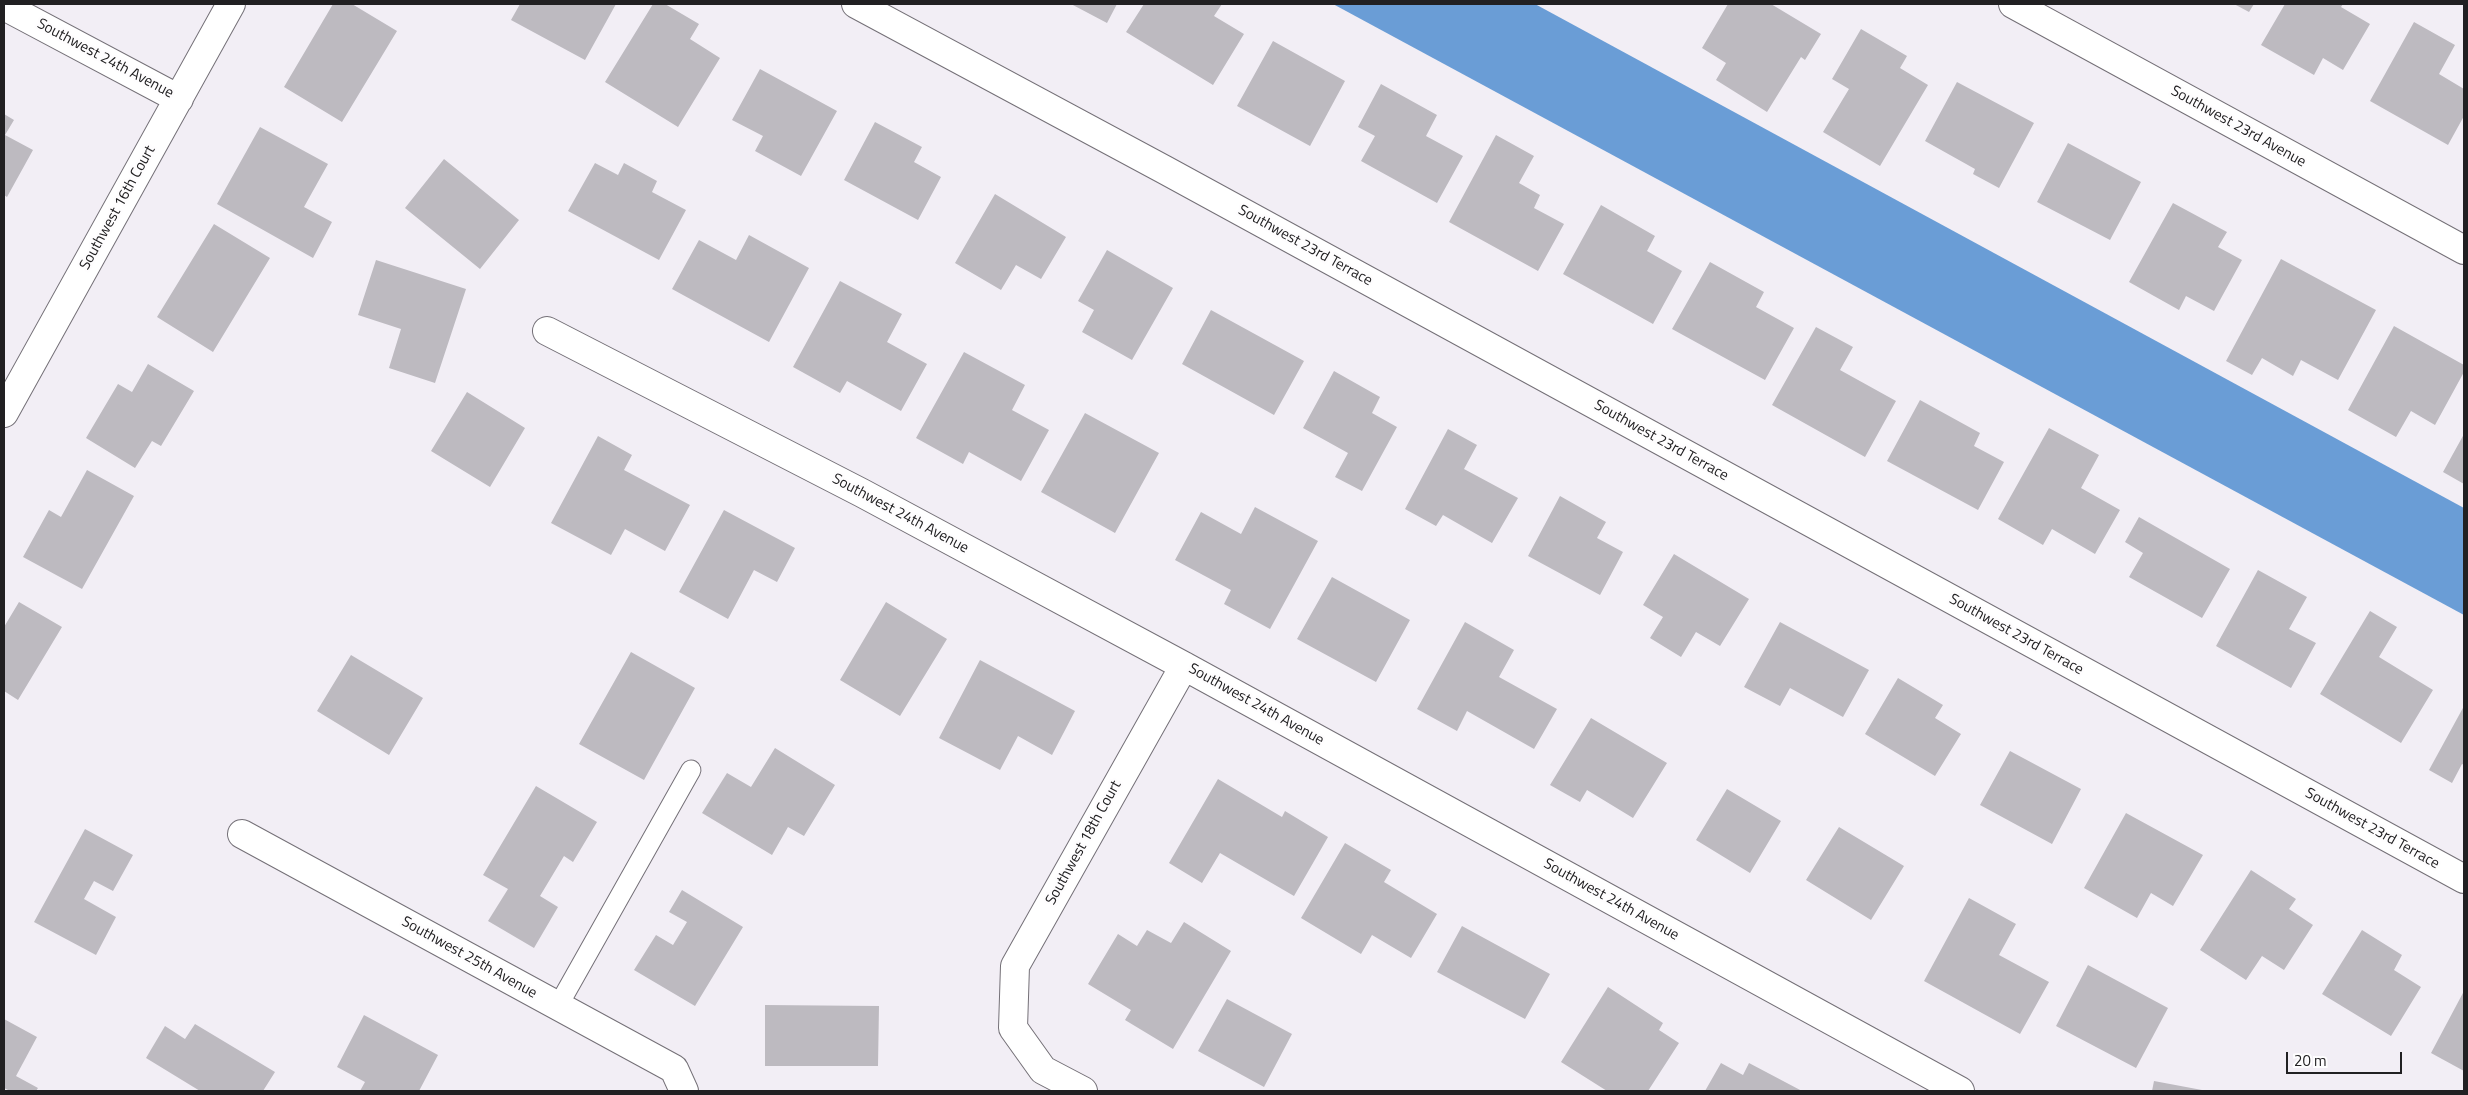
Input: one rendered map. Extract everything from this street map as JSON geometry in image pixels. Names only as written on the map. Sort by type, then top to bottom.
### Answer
[{"type":"street","name":"Southwest 16th Court","points":[[4,413],[231,4]]},
{"type":"street","name":"Southwest 23rd Terrace","points":[[856,4],[1226,203],[2464,880]]},
{"type":"street","name":"Southwest 23rd Avenue","points":[[2012,4],[2464,250]]},
{"type":"street","name":"Southwest 24th Avenue","points":[[4,6],[179,99]]},
{"type":"street","name":"Southwest 24th Avenue","points":[[547,331],[862,493],[1184,666],[1960,1091]]},
{"type":"street","name":"Southwest 18th Court","points":[[1083,1091],[1043,1070],[1013,1028],[1015,966],[1184,666]]},
{"type":"street","name":"Southwest 25th Avenue","points":[[242,834],[674,1069],[684,1091]]},
{"type":"lane","points":[[558,1006],[691,770]]},
{"type":"water","points":[[1333,4],[1535,4],[2464,508],[2464,615]]},
{"type":"building","points":[[333,4],[352,4],[397,31],[342,122],[284,87]]},
{"type":"building","points":[[520,4],[616,4],[585,60],[511,20]]},
{"type":"building","points":[[653,4],[665,4],[699,24],[690,39],[720,58],[678,127],[605,82]]},
{"type":"building","points":[[1071,4],[1117,4],[1107,23]]},
{"type":"building","points":[[1144,4],[1222,4],[1214,16],[1244,34],[1213,85],[1126,32]]},
{"type":"building","points":[[1728,4],[1771,4],[1821,34],[1805,60],[1801,57],[1767,112],[1716,80],[1726,63],[1702,48]]},
{"type":"building","points":[[2234,4],[2254,4],[2249,12]]},
{"type":"building","points":[[2285,4],[2343,4],[2341,7],[2370,24],[2343,70],[2323,58],[2314,75],[2261,45]]},
{"type":"building","points":[[2414,22],[2455,45],[2439,74],[2464,89],[2464,116],[2448,145],[2370,101]]},
{"type":"building","points":[[1861,29],[1907,56],[1900,68],[1928,85],[1880,166],[1823,132],[1849,89],[1832,79]]},
{"type":"building","points":[[1273,41],[1345,81],[1310,146],[1237,106]]},
{"type":"building","points":[[760,69],[837,111],[801,176],[755,151],[763,136],[732,120]]},
{"type":"building","points":[[1957,82],[2034,123],[1999,188],[1973,174],[1975,169],[1925,141]]},
{"type":"building","points":[[1381,84],[1437,115],[1426,136],[1463,156],[1437,203],[1361,161],[1375,136],[1358,127]]},
{"type":"building","points":[[4,114],[14,120],[5,135],[33,150],[7,197],[4,195]]},
{"type":"building","points":[[875,122],[922,147],[914,162],[941,177],[918,220],[844,180]]},
{"type":"building","points":[[260,127],[328,164],[304,207],[332,222],[313,258],[217,204]]},
{"type":"building","points":[[1496,135],[1534,156],[1519,183],[1540,195],[1534,208],[1564,224],[1538,271],[1449,222]]},
{"type":"building","points":[[2068,143],[2141,182],[2110,240],[2037,202]]},
{"type":"building","points":[[444,159],[519,220],[480,269],[405,208]]},
{"type":"building","points":[[595,163],[618,175],[624,163],[657,181],[652,192],[686,210],[659,260],[568,211]]},
{"type":"building","points":[[995,194],[1066,237],[1041,279],[1016,265],[1001,290],[955,263]]},
{"type":"building","points":[[2173,203],[2227,232],[2218,247],[2242,260],[2214,311],[2186,296],[2179,310],[2129,282]]},
{"type":"building","points":[[1601,205],[1655,236],[1647,251],[1682,271],[1653,324],[1563,274]]},
{"type":"building","points":[[214,224],[270,258],[213,352],[157,317]]},
{"type":"building","points":[[749,235],[809,268],[769,342],[672,289],[699,240],[736,260]]},
{"type":"building","points":[[1107,250],[1173,288],[1132,360],[1082,332],[1094,310],[1078,301]]},
{"type":"building","points":[[2281,259],[2376,310],[2338,380],[2301,360],[2293,376],[2262,358],[2252,375],[2226,361]]},
{"type":"building","points":[[376,260],[466,289],[435,383],[389,368],[401,329],[358,315]]},
{"type":"building","points":[[1710,262],[1764,292],[1756,307],[1794,328],[1765,380],[1672,329]]},
{"type":"building","points":[[840,281],[902,314],[887,342],[927,364],[901,411],[847,381],[840,393],[793,367]]},
{"type":"building","points":[[1211,310],[1304,361],[1274,415],[1182,364]]},
{"type":"building","points":[[2394,326],[2464,365],[2464,372],[2435,425],[2411,411],[2396,437],[2348,410]]},
{"type":"building","points":[[1816,327],[1853,347],[1840,370],[1896,401],[1865,457],[1772,405]]},
{"type":"building","points":[[964,352],[1025,385],[1012,410],[1049,430],[1021,481],[969,452],[963,464],[916,438]]},
{"type":"building","points":[[148,364],[194,391],[161,446],[152,441],[135,468],[86,438],[118,384],[132,392]]},
{"type":"building","points":[[1334,371],[1380,397],[1372,413],[1397,427],[1362,491],[1335,477],[1348,453],[1303,428]]},
{"type":"building","points":[[467,392],[525,428],[490,487],[431,451]]},
{"type":"building","points":[[1920,400],[1980,433],[1974,446],[2004,462],[1978,510],[1887,461]]},
{"type":"building","points":[[1085,413],[1159,453],[1115,533],[1041,492]]},
{"type":"building","points":[[2049,428],[2099,455],[2081,488],[2120,510],[2095,554],[2052,529],[2043,545],[1998,519]]},
{"type":"building","points":[[1448,429],[1477,445],[1464,469],[1518,498],[1492,543],[1443,515],[1436,526],[1405,509]]},
{"type":"building","points":[[2464,434],[2464,484],[2443,472]]},
{"type":"building","points":[[598,436],[632,455],[624,470],[690,505],[665,551],[625,529],[611,555],[551,523]]},
{"type":"building","points":[[87,470],[134,496],[82,589],[23,557],[49,510],[61,517]]},
{"type":"building","points":[[1560,496],[1606,522],[1597,538],[1623,552],[1600,595],[1528,556]]},
{"type":"building","points":[[1255,507],[1318,541],[1270,629],[1224,604],[1231,590],[1175,560],[1201,512],[1241,534]]},
{"type":"building","points":[[724,510],[795,548],[777,582],[754,570],[728,619],[679,592]]},
{"type":"building","points":[[2139,517],[2230,569],[2202,618],[2129,577],[2143,553],[2125,542]]},
{"type":"building","points":[[1674,554],[1749,599],[1720,646],[1696,632],[1681,657],[1650,638],[1663,617],[1643,605]]},
{"type":"building","points":[[2258,570],[2307,597],[2289,629],[2316,643],[2291,688],[2216,646]]},
{"type":"building","points":[[1332,577],[1410,620],[1376,682],[1297,639]]},
{"type":"building","points":[[19,602],[62,627],[18,700],[4,691],[4,627]]},
{"type":"building","points":[[886,602],[947,639],[900,716],[840,680]]},
{"type":"building","points":[[2370,611],[2397,627],[2379,657],[2433,690],[2401,743],[2320,694]]},
{"type":"building","points":[[1465,622],[1514,650],[1499,677],[1557,709],[1534,749],[1467,711],[1457,731],[1417,709]]},
{"type":"building","points":[[1780,622],[1869,670],[1843,717],[1790,688],[1780,706],[1744,687]]},
{"type":"building","points":[[631,652],[695,688],[644,780],[579,744]]},
{"type":"building","points":[[351,655],[423,698],[389,755],[317,711]]},
{"type":"building","points":[[980,660],[1075,711],[1052,755],[1018,736],[1000,770],[939,738]]},
{"type":"building","points":[[1898,678],[1943,705],[1935,718],[1961,734],[1935,776],[1865,734]]},
{"type":"building","points":[[2464,706],[2464,765],[2462,764],[2452,783],[2429,770]]},
{"type":"building","points":[[1591,718],[1667,763],[1633,818],[1587,790],[1580,802],[1550,785]]},
{"type":"building","points":[[775,748],[835,785],[804,836],[788,827],[772,855],[702,813],[727,773],[751,787]]},
{"type":"building","points":[[2010,751],[2081,789],[2052,844],[1980,805]]},
{"type":"building","points":[[1218,779],[1282,817],[1285,811],[1328,837],[1294,896],[1220,853],[1202,883],[1169,863]]},
{"type":"building","points":[[536,786],[597,822],[573,862],[564,856],[540,896],[558,907],[534,948],[488,921],[508,889],[483,875]]},
{"type":"building","points":[[1727,789],[1781,821],[1750,873],[1696,840]]},
{"type":"building","points":[[2126,813],[2203,855],[2173,906],[2151,893],[2137,918],[2084,888]]},
{"type":"building","points":[[1839,827],[1904,866],[1871,920],[1806,880]]},
{"type":"building","points":[[85,829],[133,855],[113,891],[94,881],[84,899],[116,917],[96,955],[34,922]]},
{"type":"building","points":[[1345,843],[1391,870],[1384,882],[1437,914],[1411,958],[1372,935],[1361,954],[1301,918]]},
{"type":"building","points":[[2251,870],[2296,899],[2289,909],[2313,925],[2284,970],[2262,956],[2246,980],[2200,950]]},
{"type":"building","points":[[682,890],[743,927],[695,1006],[634,970],[656,935],[673,945],[687,922],[669,912]]},
{"type":"building","points":[[1969,898],[2016,924],[1999,955],[2049,982],[2020,1034],[1924,981]]},
{"type":"building","points":[[1184,922],[1231,951],[1173,1049],[1125,1020],[1131,1010],[1088,984],[1118,934],[1137,946],[1147,930],[1171,943]]},
{"type":"building","points":[[1462,926],[1550,974],[1525,1019],[1437,972]]},
{"type":"building","points":[[2362,930],[2402,955],[2394,970],[2421,987],[2391,1036],[2322,994]]},
{"type":"building","points":[[2088,965],[2168,1008],[2136,1068],[2056,1026]]},
{"type":"building","points":[[1608,987],[1663,1023],[1659,1030],[1679,1043],[1648,1091],[1607,1091],[1561,1062]]},
{"type":"building","points":[[2464,991],[2464,1071],[2431,1053]]},
{"type":"building","points":[[1227,999],[1292,1034],[1264,1087],[1198,1051]]},
{"type":"building","points":[[765,1005],[879,1006],[878,1066],[765,1066]]},
{"type":"building","points":[[364,1015],[438,1055],[419,1091],[360,1091],[365,1082],[337,1067]]},
{"type":"building","points":[[4,1019],[37,1037],[16,1076],[38,1088],[36,1091],[10,1091],[4,1088]]},
{"type":"building","points":[[195,1024],[275,1072],[263,1091],[200,1091],[146,1058],[165,1026],[185,1039]]},
{"type":"building","points":[[1721,1063],[1743,1075],[1749,1063],[1802,1091],[1705,1091]]},
{"type":"building","points":[[2154,1081],[2202,1090],[2202,1091],[2152,1091]]}]
